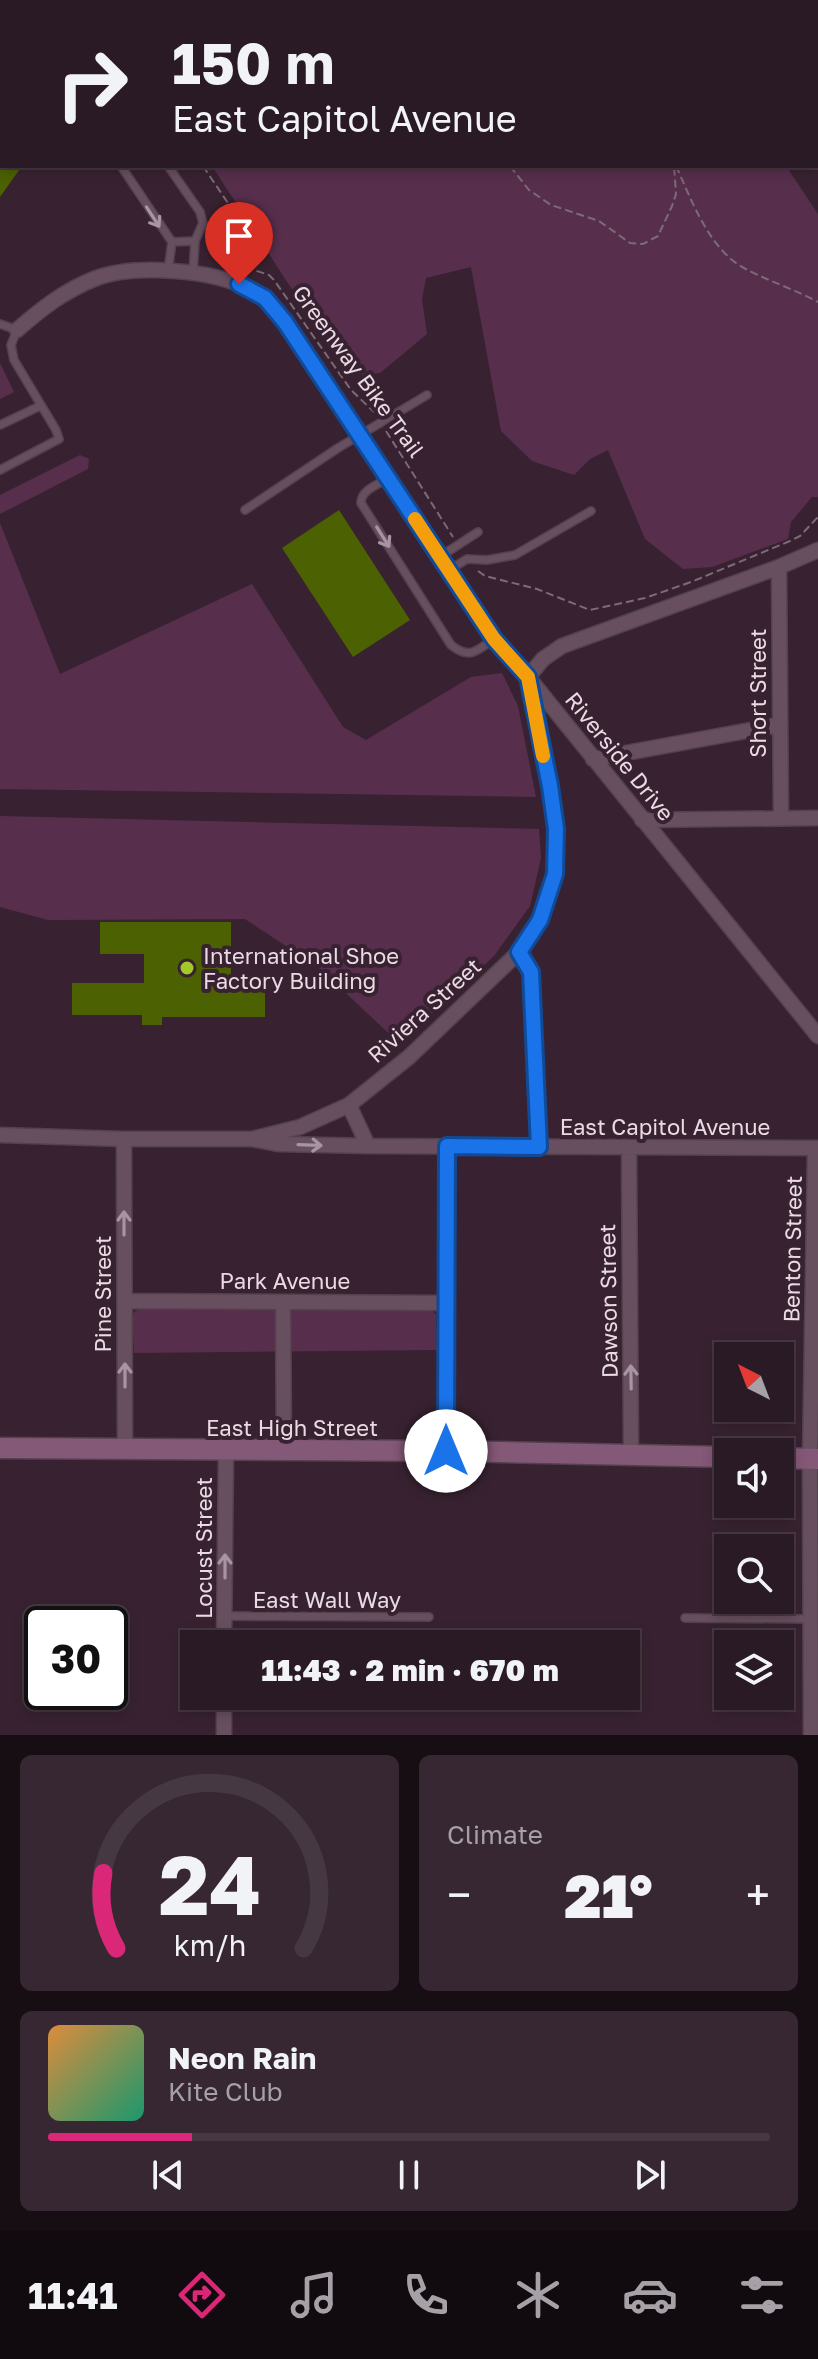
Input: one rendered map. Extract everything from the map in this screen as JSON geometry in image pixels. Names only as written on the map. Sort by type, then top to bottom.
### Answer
[{"type":"main road","name":"East High Street","points":[[0,1448],[226,1452],[446,1451],[714,1457]]},
{"type":"main road","points":[[794,1458],[814,1459]]},
{"type":"street","points":[[17,330],[57,297],[97,278],[137,271],[193,273],[239,284],[265,298],[285,322],[494,639],[528,677],[543,659],[562,646],[818,550]]},
{"type":"street","name":"Short Street","points":[[779,567],[781,818]]},
{"type":"street","name":"Riverside Drive","points":[[528,677],[818,1036]]},
{"type":"street","name":"Riviera Street","points":[[349,1105],[409,1057],[519,952],[540,920],[555,874],[556,829],[528,677]]},
{"type":"street","points":[[593,759],[778,725]]},
{"type":"street","points":[[642,820],[818,818]]},
{"type":"street","points":[[519,952],[531,972],[539,1147]]},
{"type":"street","points":[[349,1105],[368,1146]]},
{"type":"street","name":"East Capitol Avenue","points":[[252,1139],[300,1127],[349,1105]]},
{"type":"street","name":"East Capitol Avenue","points":[[0,1135],[252,1139],[278,1144],[368,1146],[817,1148]]},
{"type":"street","name":"Pine Street","points":[[124,1139],[125,1449]]},
{"type":"street","points":[[446,1451],[447,1146]]},
{"type":"street","name":"Dawson Street","points":[[629,1148],[631,1455]]},
{"type":"street","name":"Benton Street","points":[[811,1735],[817,1148]]},
{"type":"street","name":"Park Avenue","points":[[125,1301],[446,1303]]},
{"type":"street","points":[[283,1302],[284,1451]]},
{"type":"street","name":"Locust Street","points":[[224,1630],[226,1452]]},
{"type":"street","points":[[224,1710],[224,1735]]},
{"type":"lane","points":[[122,168],[172,242],[168,271]]},
{"type":"lane","points":[[169,168],[200,212],[203,223],[195,241],[193,273]]},
{"type":"lane","points":[[172,242],[195,241]]},
{"type":"lane","points":[[0,324],[17,330],[11,345],[14,360],[59,439],[0,470]]},
{"type":"lane","points":[[245,510],[359,435],[427,395]]},
{"type":"lane","points":[[0,425],[40,406]]},
{"type":"lane","points":[[387,479],[365,492],[361,503],[451,645],[462,653],[472,653],[494,639]]},
{"type":"lane","points":[[449,570],[467,559],[487,560],[515,555],[591,511]]},
{"type":"lane","points":[[441,556],[478,532]]},
{"type":"lane","name":"East Wall Way","points":[[224,1616],[429,1617]]},
{"type":"lane","points":[[685,1618],[810,1619]]},
{"type":"path","name":"Greenway Bike Trail","points":[[204,168],[238,218],[244,246],[254,270],[262,271],[274,280],[351,390],[381,422],[458,545]]},
{"type":"path","points":[[512,168],[529,190],[551,205],[599,221],[630,243],[643,244],[658,236],[672,206],[676,194],[675,168]]},
{"type":"path","points":[[676,168],[715,241],[742,267],[818,302]]},
{"type":"path","points":[[467,559],[485,576],[537,589],[590,610],[645,598],[691,582],[800,536],[818,517]]},
{"type":"shaded area","points":[[213,168],[787,168],[818,214],[818,497],[812,497],[791,522],[788,539],[712,567],[683,569],[645,539],[608,450],[590,459],[574,475],[532,461],[501,431],[471,267],[426,278],[422,299],[427,334],[380,373],[363,375],[343,368]]},
{"type":"shaded area","points":[[0,363],[14,392],[0,399]]},
{"type":"shaded area","points":[[80,455],[89,459],[88,469],[0,514],[0,495]]},
{"type":"shaded area","points":[[0,523],[60,674],[252,584],[343,727],[366,740],[471,677],[502,673],[518,706],[536,797],[0,789]]},
{"type":"shaded area","points":[[0,816],[539,829],[541,858],[530,906],[494,956],[399,1043],[319,968],[245,919],[48,920],[0,907]]},
{"type":"shaded area","points":[[141,1307],[430,1309],[436,1314],[437,1350],[134,1353],[132,1314]]},
{"type":"building","points":[[0,168],[21,168],[0,197]]},
{"type":"building","points":[[339,510],[410,620],[353,657],[282,548]]},
{"type":"building","name":"International Shoe Factory Building","points":[[100,922],[231,922],[231,982],[265,982],[265,1017],[162,1017],[162,1025],[142,1025],[142,1015],[72,1015],[72,983],[144,983],[144,954],[100,954]]},
{"type":"slow traffic","points":[[415,519],[494,639],[528,677],[543,756]]},
{"type":"place","name":"International Shoe Factory Building","points":[[187,968]]},
{"type":"route","points":[[239,284],[265,298],[285,322],[494,639],[528,677],[550,786],[556,829],[555,874],[540,920],[519,952],[531,972],[539,1147],[447,1146],[446,1451]]}]
